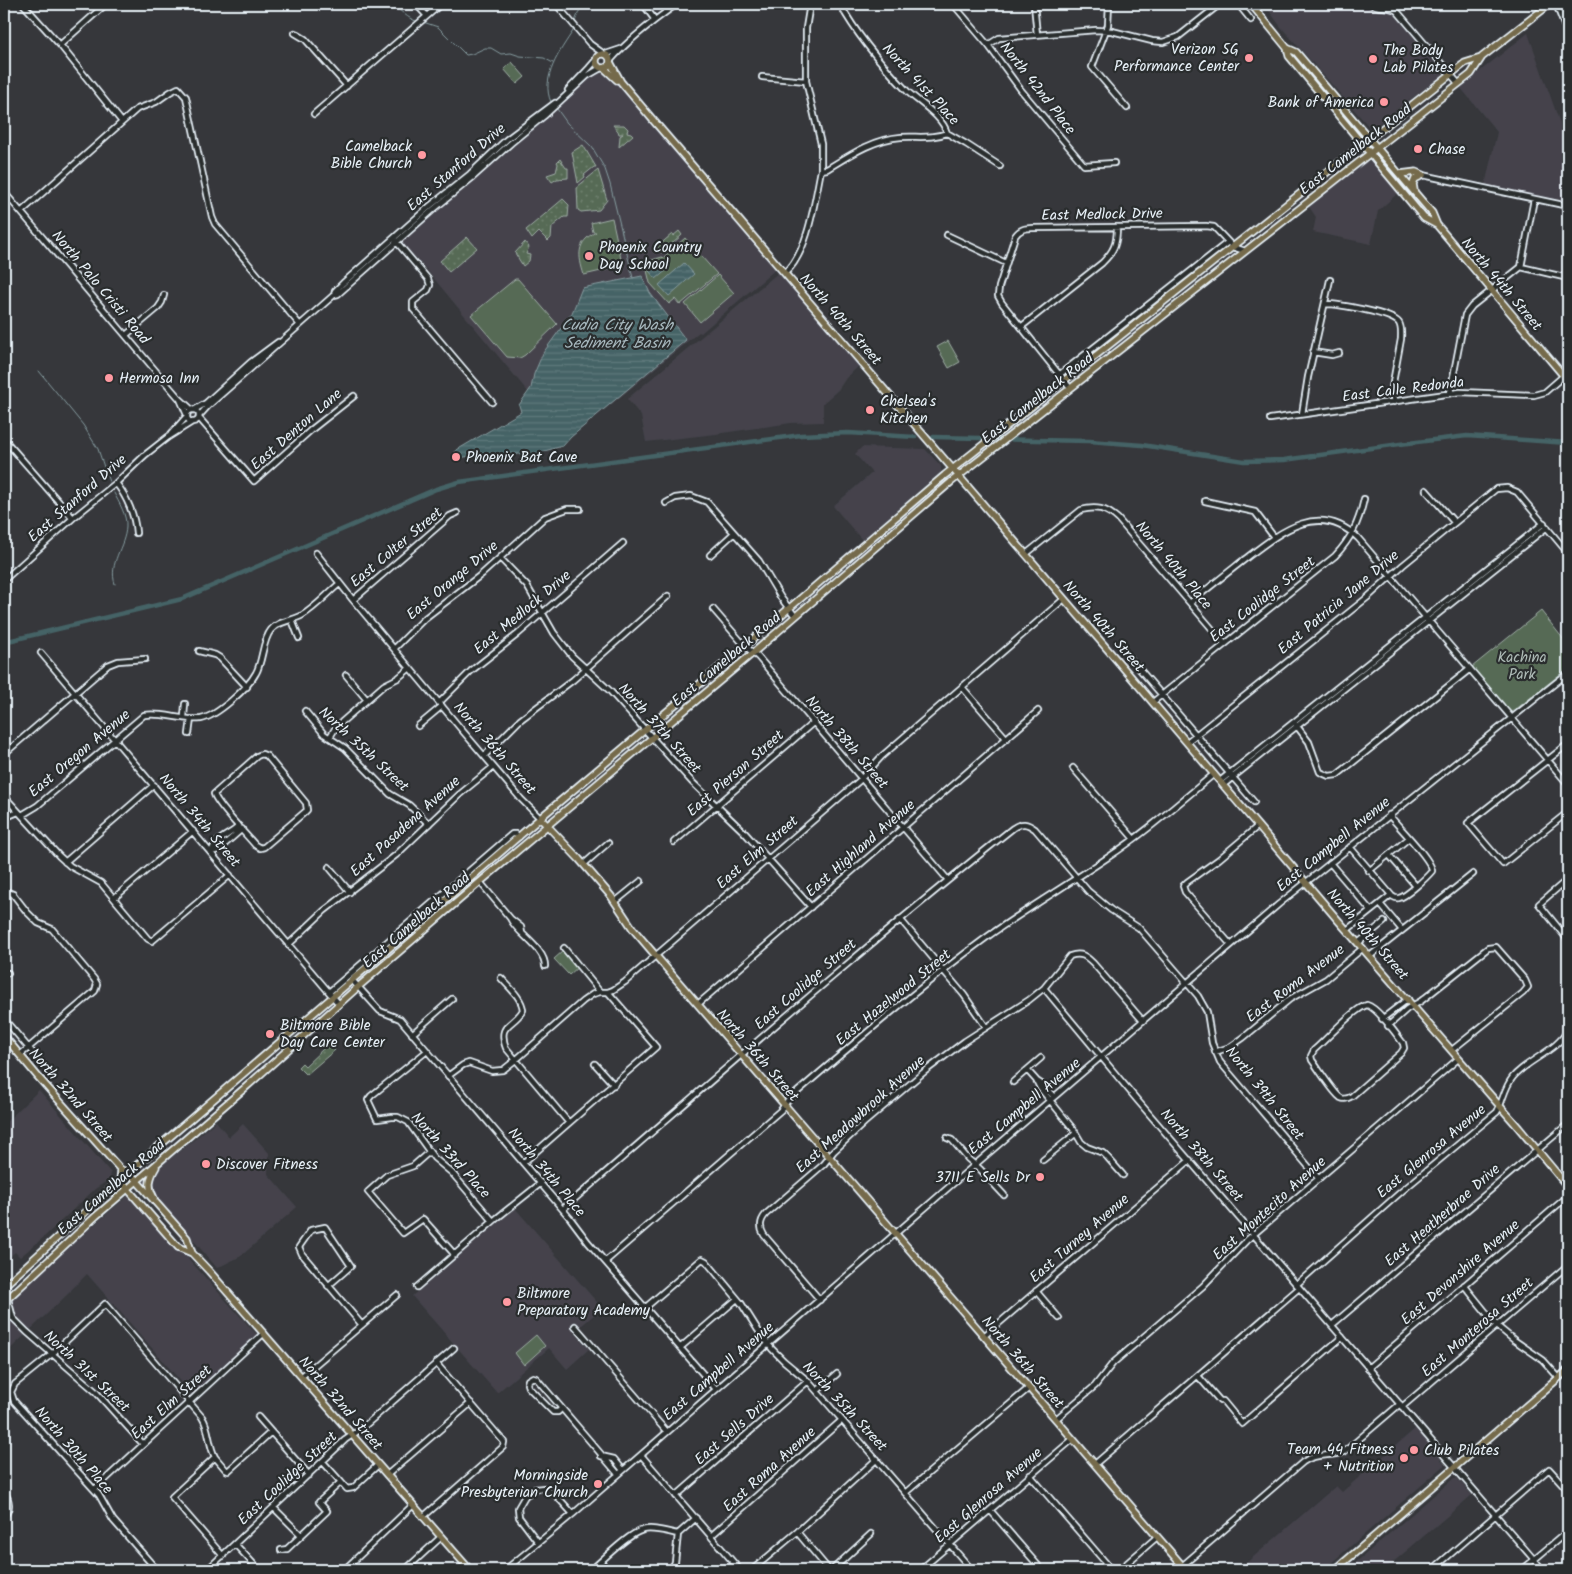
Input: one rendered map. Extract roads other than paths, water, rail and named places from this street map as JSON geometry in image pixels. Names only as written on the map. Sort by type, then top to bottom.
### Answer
[{"type":"main road","name":"North 44th Street","points":[[1251,4],[1288,48],[1296,52],[1400,174],[1432,213],[1437,225],[1567,377]]},
{"type":"main road","name":"East Camelback Road","points":[[4,1286],[57,1236],[260,1059],[331,994],[352,980],[435,905],[519,837],[1061,378],[1230,244],[1298,194],[1451,74],[1465,64],[1482,57],[1550,4]]},
{"type":"main road","name":"North 44th Street","points":[[1288,48],[1289,56],[1369,153],[1424,218],[1437,225]]},
{"type":"main road","points":[[605,54],[609,57],[610,62],[608,66],[603,68],[596,64],[596,59],[598,55],[605,54]]},
{"type":"main road","name":"East Camelback Road","points":[[6,1301],[64,1245],[358,987],[959,476],[1471,74],[1482,57]]},
{"type":"main road","name":"North 40th Street","points":[[610,62],[621,82]]},
{"type":"main road","name":"North 40th Street","points":[[603,68],[621,82],[1568,1187]]},
{"type":"main road","points":[[1400,174],[1416,172],[1423,175]]},
{"type":"main road","points":[[1414,192],[1414,181],[1417,177],[1423,175]]},
{"type":"main road","points":[[1298,194],[1306,204]]},
{"type":"main road","points":[[858,549],[864,557]]},
{"type":"main road","name":"North 36th Street","points":[[540,818],[584,864],[655,956],[1184,1568]]},
{"type":"main road","points":[[435,905],[443,914]]},
{"type":"main road","name":"North 32nd Street","points":[[4,1036],[120,1170]]},
{"type":"main road","points":[[260,1059],[267,1068]]},
{"type":"main road","points":[[168,1138],[176,1147]]},
{"type":"main road","points":[[159,1206],[151,1191],[150,1181],[160,1160]]},
{"type":"main road","points":[[120,1180],[120,1170],[129,1172]]},
{"type":"main road","name":"North 32nd Street","points":[[129,1172],[187,1238],[192,1253],[302,1376],[470,1570]]},
{"type":"main road","name":"North 32nd Street","points":[[120,1180],[178,1247],[192,1253]]},
{"type":"main road","points":[[57,1236],[64,1245]]},
{"type":"main road","points":[[1335,1570],[1568,1370]]},
{"type":"street","points":[[23,4],[60,45],[122,122]]},
{"type":"street","points":[[60,45],[106,4]]},
{"type":"street","points":[[416,4],[427,16]]},
{"type":"street","points":[[314,114],[441,4]]},
{"type":"street","points":[[556,4],[590,44],[605,54],[621,49]]},
{"type":"street","points":[[643,4],[655,20]]},
{"type":"street","points":[[610,62],[621,49],[677,4]]},
{"type":"street","points":[[785,273],[796,262],[804,241],[814,208],[821,170],[821,144],[806,81],[806,28],[810,4]]},
{"type":"street","name":"North 41st Place","points":[[840,4],[879,60],[909,92],[945,125],[947,133],[1000,166]]},
{"type":"street","name":"North 42nd Place","points":[[953,4],[988,45],[1021,90],[1084,165],[1107,165],[1114,163]]},
{"type":"street","points":[[1034,4],[1037,35]]},
{"type":"street","points":[[1109,4],[1108,25],[1092,67],[1127,108]]},
{"type":"street","points":[[988,45],[999,38],[1105,31],[1163,42],[1178,37],[1220,4]]},
{"type":"street","points":[[1238,4],[1251,20]]},
{"type":"street","points":[[1372,4],[1378,7],[1389,7],[1397,11],[1458,84]]},
{"type":"street","points":[[1556,4],[1568,35]]},
{"type":"street","points":[[295,33],[305,39],[347,86]]},
{"type":"street","points":[[590,44],[596,59]]},
{"type":"street","name":"East Stanford Drive","points":[[199,417],[208,406],[334,295],[338,294],[430,206],[470,174],[508,139],[556,102],[590,68],[596,59]]},
{"type":"street","name":"East Stanford Drive","points":[[395,241],[472,178],[587,76],[603,68]]},
{"type":"street","points":[[762,77],[806,81]]},
{"type":"street","points":[[21,212],[137,109],[156,102],[178,88],[186,97],[215,224],[300,325]]},
{"type":"street","points":[[821,170],[827,169],[863,148],[885,140],[900,137],[933,138],[947,133]]},
{"type":"street","points":[[1423,175],[1568,206]]},
{"type":"street","name":"North Palo Cristi Road","points":[[4,192],[179,398],[193,410]]},
{"type":"street","points":[[1450,394],[1465,315],[1472,306],[1521,266],[1534,199]]},
{"type":"street","points":[[1070,388],[1021,327],[1110,255],[1116,243],[1117,226]]},
{"type":"street","name":"East Medlock Drive","points":[[1021,327],[998,296],[998,287],[1015,236],[1023,228],[1117,226],[1214,227],[1230,244],[1245,251]]},
{"type":"street","points":[[947,235],[1006,263]]},
{"type":"street","points":[[395,241],[428,279],[430,285],[428,290],[413,302],[413,309],[492,402]]},
{"type":"street","points":[[1521,266],[1568,278]]},
{"type":"street","points":[[1302,414],[1313,352],[1330,280]]},
{"type":"street","points":[[126,336],[158,308],[164,295]]},
{"type":"street","points":[[1325,304],[1380,314],[1394,319],[1399,324],[1401,339],[1392,388],[1394,402]]},
{"type":"street","points":[[1399,324],[1405,320]]},
{"type":"street","name":"East Stanford Drive","points":[[193,410],[206,403],[251,362],[286,338]]},
{"type":"street","points":[[1313,352],[1332,355],[1339,353]]},
{"type":"street","name":"East Calle Redonda","points":[[1270,419],[1460,392],[1534,395],[1545,392],[1567,377]]},
{"type":"street","name":"East Denton Lane","points":[[204,425],[210,429],[254,481],[317,425],[354,396]]},
{"type":"street","name":"North Palo Cristi Road","points":[[179,398],[187,415]]},
{"type":"street","points":[[193,410],[198,411],[204,425],[188,420],[187,415],[193,410]]},
{"type":"street","name":"East Stanford Drive","points":[[168,437],[187,415]]},
{"type":"street","points":[[193,422],[199,417]]},
{"type":"street","name":"East Stanford Drive","points":[[4,580],[73,518],[116,483],[145,455],[168,437],[193,422]]},
{"type":"street","points":[[4,439],[73,518]]},
{"type":"street","points":[[116,483],[121,489],[135,521],[136,533]]},
{"type":"street","name":"East Patricia Jane Drive","points":[[1187,742],[1368,597],[1402,564],[1491,492],[1507,488],[1517,492],[1545,525]]},
{"type":"street","points":[[1426,490],[1454,522]]},
{"type":"street","points":[[666,504],[684,496],[701,498],[709,504],[759,561],[778,594],[796,616]]},
{"type":"street","name":"East Coolidge Street","points":[[1153,702],[1330,561],[1353,533],[1359,520],[1364,499]]},
{"type":"street","points":[[1205,501],[1255,512],[1274,536]]},
{"type":"street","name":"North 40th Place","points":[[1026,554],[1081,510],[1090,507],[1110,512],[1225,644]]},
{"type":"street","name":"East Orange Drive","points":[[394,649],[425,618],[482,574],[545,517],[567,509],[580,509]]},
{"type":"street","name":"East Colter Street","points":[[352,600],[450,516],[457,513]]},
{"type":"street","points":[[1190,603],[1274,536],[1299,524],[1315,521],[1338,524],[1353,533],[1568,784]]},
{"type":"street","points":[[1221,783],[1545,525],[1568,553]]},
{"type":"street","points":[[710,555],[734,533]]},
{"type":"street","name":"East Medlock Drive","points":[[418,726],[471,670],[543,613],[623,543]]},
{"type":"street","name":"North 36th Street","points":[[316,553],[352,600],[494,768],[540,818]]},
{"type":"street","name":"North 37th Street","points":[[500,558],[527,586],[561,644],[610,691],[692,782],[745,833],[811,907]]},
{"type":"street","name":"East Oregon Avenue","points":[[4,818],[37,806],[144,716],[158,714],[201,719],[212,716],[246,687],[260,664],[269,632],[279,624],[292,620],[306,612],[339,584]]},
{"type":"street","points":[[484,756],[520,720],[573,680],[668,596]]},
{"type":"street","name":"East Elm Street","points":[[608,992],[625,982],[862,778],[882,756],[1064,599]]},
{"type":"street","name":"East Camelback Road","points":[[713,609],[745,646]]},
{"type":"street","points":[[292,620],[299,638]]},
{"type":"street","name":"North 38th Street","points":[[745,646],[758,657],[948,880]]},
{"type":"street","points":[[199,651],[220,658],[246,687]]},
{"type":"street","name":"North 34th Street","points":[[42,653],[339,1004]]},
{"type":"street","name":"North 40th Street","points":[[1130,658],[1254,802]]},
{"type":"street","points":[[4,754],[108,665],[145,659]]},
{"type":"street","points":[[330,737],[336,727],[384,685],[398,678],[410,668]]},
{"type":"street","points":[[1295,724],[1309,742],[1320,772],[1329,776],[1337,775],[1470,669]]},
{"type":"street","name":"East Campbell Avenue","points":[[506,1570],[1231,945],[1389,815],[1568,673]]},
{"type":"street","points":[[346,676],[367,700]]},
{"type":"street","points":[[962,687],[1006,738]]},
{"type":"street","points":[[184,717],[186,704]]},
{"type":"street","name":"North 35th Street","points":[[305,711],[324,734],[345,748],[390,794],[409,805],[430,824]]},
{"type":"street","name":"East Highland Avenue","points":[[698,1004],[1038,711]]},
{"type":"street","points":[[189,734],[191,719]]},
{"type":"street","name":"East Pierson Street","points":[[674,842],[814,722]]},
{"type":"street","points":[[1568,744],[1468,823],[1503,864],[1568,812]]},
{"type":"street","points":[[262,754],[267,756],[287,779],[307,806],[305,812],[264,847],[260,848],[255,845],[240,828],[214,794],[251,761],[262,754]]},
{"type":"street","name":"East Pasadena Avenue","points":[[289,944],[314,919],[396,855],[460,794],[494,768]]},
{"type":"street","points":[[1073,768],[1134,839]]},
{"type":"street","name":"East Hazelwood Street","points":[[606,1261],[781,1110],[788,1100],[943,970],[1011,920],[1134,839],[1165,816],[1214,774]]},
{"type":"street","points":[[65,862],[154,785]]},
{"type":"street","points":[[4,796],[49,847],[65,862],[100,884],[148,939],[152,941],[230,875]]},
{"type":"street","points":[[1350,847],[1394,898],[1400,898],[1416,886],[1432,871],[1432,868],[1389,815]]},
{"type":"street","name":"East Coolidge Street","points":[[563,1209],[900,919],[1013,828],[1023,824]]},
{"type":"street","name":"North 39th Street","points":[[1023,824],[1035,829],[1097,899],[1139,928],[1187,983],[1207,1012],[1212,1043],[1220,1062],[1319,1179]]},
{"type":"street","points":[[1231,945],[1185,892],[1183,886],[1258,826]]},
{"type":"street","points":[[211,852],[213,846],[221,838],[240,828]]},
{"type":"street","points":[[211,852],[218,850],[240,828]]},
{"type":"street","points":[[114,898],[193,831]]},
{"type":"street","points":[[221,838],[226,843]]},
{"type":"street","points":[[1369,871],[1409,838]]},
{"type":"street","points":[[584,864],[608,844]]},
{"type":"street","points":[[1389,855],[1416,886]]},
{"type":"street","points":[[1330,863],[1371,911]]},
{"type":"street","points":[[329,867],[350,892]]},
{"type":"street","points":[[1370,956],[1473,874]]},
{"type":"street","points":[[1568,879],[1539,904],[1568,940]]},
{"type":"street","points":[[615,902],[641,880]]},
{"type":"street","points":[[480,882],[510,918],[521,928],[522,933],[544,958],[545,966]]},
{"type":"street","points":[[6,893],[13,894],[38,923],[52,929],[97,984],[95,991],[20,1055]]},
{"type":"street","points":[[1347,930],[1391,895]]},
{"type":"street","points":[[1380,904],[1402,930]]},
{"type":"street","name":"East Camelback Road","points":[[331,994],[435,905]]},
{"type":"street","points":[[900,919],[964,995],[986,1027]]},
{"type":"street","name":"East Roma Avenue","points":[[1215,1052],[1230,1047],[1290,999],[1326,979],[1384,922]]},
{"type":"street","points":[[1388,1026],[1488,948],[1496,947],[1525,980],[1528,987],[1452,1050]]},
{"type":"street","points":[[564,948],[600,992]]},
{"type":"street","name":"East Meadowbrook Avenue","points":[[820,1300],[764,1235],[760,1227],[761,1220],[824,1164],[864,1123],[924,1072],[1044,988],[1070,956],[1076,954],[1085,955],[1143,1020]]},
{"type":"street","points":[[501,978],[523,1006],[521,1014],[506,1026],[502,1033],[506,1048],[569,1123]]},
{"type":"street","name":"North 34th Place","points":[[352,980],[380,1011],[400,1019],[563,1209],[588,1242],[716,1388]]},
{"type":"street","name":"North 38th Street","points":[[1044,988],[1101,1057],[1543,1570]]},
{"type":"street","points":[[448,1076],[458,1068],[469,1063],[487,1070],[502,1070],[592,994],[608,992],[656,1048],[523,1163]]},
{"type":"street","points":[[412,1034],[452,999]]},
{"type":"street","points":[[1382,1019],[1408,999]]},
{"type":"street","points":[[1363,1006],[1370,1006],[1388,1026],[1402,1043],[1403,1051],[1350,1098],[1341,1098],[1327,1082],[1311,1058],[1311,1054],[1363,1006]]},
{"type":"street","points":[[1397,1007],[1402,1014]]},
{"type":"street","name":"North 32nd Street","points":[[4,1019],[44,1068]]},
{"type":"street","name":"East Glenrosa Avenue","points":[[1095,1464],[1198,1376],[1402,1191],[1496,1112],[1500,1106],[1505,1089],[1514,1076],[1553,1046],[1566,1034],[1568,1029]]},
{"type":"street","name":"North 33rd Place","points":[[427,1051],[368,1100],[377,1119],[392,1116],[408,1122],[429,1152],[452,1174],[493,1221]]},
{"type":"street","points":[[1013,1082],[1042,1058]]},
{"type":"street","name":"East Montecito Avenue","points":[[1056,1419],[1095,1386],[1113,1362],[1203,1286],[1236,1250],[1458,1058]]},
{"type":"street","points":[[595,1064],[614,1085]]},
{"type":"street","points":[[1027,1070],[1052,1099],[1075,1134],[1087,1147],[1108,1158],[1123,1175]]},
{"type":"street","name":"East Heatherbrae Drive","points":[[1332,1325],[1568,1124]]},
{"type":"street","points":[[1044,1160],[1075,1134]]},
{"type":"street","points":[[947,1138],[952,1140],[1004,1195]]},
{"type":"street","points":[[429,1152],[412,1166],[387,1175],[368,1192],[403,1233],[423,1219],[455,1254]]},
{"type":"street","name":"East Turney Avenue","points":[[984,1336],[1190,1160]]},
{"type":"street","points":[[417,1287],[493,1221],[541,1183]]},
{"type":"street","name":"East Devonshire Avenue","points":[[1368,1368],[1568,1196]]},
{"type":"street","points":[[328,1286],[351,1266],[325,1227],[311,1230],[299,1248],[328,1286],[362,1325]]},
{"type":"street","name":"North 35th Street","points":[[646,1307],[702,1259],[706,1261],[738,1299],[779,1356],[808,1381],[972,1570]]},
{"type":"street","name":"East Monterosa Street","points":[[1184,1568],[1303,1462],[1315,1457],[1336,1455],[1344,1452],[1568,1265]]},
{"type":"street","points":[[1464,1285],[1497,1326],[1543,1360],[1559,1378]]},
{"type":"street","points":[[1036,1291],[1059,1318]]},
{"type":"street","points":[[302,1376],[396,1295]]},
{"type":"street","points":[[681,1348],[738,1299]]},
{"type":"street","points":[[6,1301],[13,1318]]},
{"type":"street","points":[[52,1354],[105,1304],[205,1422],[209,1444],[215,1457],[226,1470],[228,1471],[271,1432]]},
{"type":"street","name":"North 31st Street","points":[[4,1315],[13,1318],[95,1391],[143,1444]]},
{"type":"street","points":[[575,1326],[667,1432]]},
{"type":"street","name":"East Elm Street","points":[[95,1489],[264,1333]]},
{"type":"street","points":[[1198,1376],[1220,1401],[1223,1401],[1242,1424],[1342,1337]]},
{"type":"street","name":"East Coolidge Street","points":[[207,1570],[353,1435],[454,1348]]},
{"type":"street","name":"North 30th Place","points":[[52,1354],[15,1384],[10,1392],[14,1401],[95,1489],[102,1498],[109,1515],[157,1570]]},
{"type":"street","points":[[424,1517],[503,1447],[504,1442],[436,1363]]},
{"type":"street","points":[[817,1391],[837,1374]]},
{"type":"street","points":[[561,1409],[558,1412],[553,1412],[528,1387],[528,1380],[533,1377],[536,1378],[601,1456],[623,1470]]},
{"type":"street","name":"East Sells Drive","points":[[676,1496],[808,1381]]},
{"type":"street","points":[[906,1493],[1029,1388]]},
{"type":"street","points":[[387,1475],[470,1403]]},
{"type":"street","points":[[258,1417],[309,1475]]},
{"type":"street","name":"East Roma Avenue","points":[[711,1536],[842,1420]]},
{"type":"street","name":"East Glenrosa Avenue","points":[[920,1570],[1073,1439]]},
{"type":"street","points":[[641,1455],[740,1570]]},
{"type":"street","points":[[215,1457],[172,1497],[222,1556]]},
{"type":"street","points":[[752,1570],[877,1459]]},
{"type":"street","points":[[609,1460],[618,1474]]},
{"type":"street","points":[[323,1462],[347,1488],[353,1488],[378,1465]]},
{"type":"street","points":[[1432,1570],[1549,1468],[1568,1490]]},
{"type":"street","points":[[1030,1475],[1112,1570]]},
{"type":"street","points":[[280,1550],[287,1549],[327,1511],[319,1502],[341,1482]]},
{"type":"street","points":[[538,1542],[519,1517],[518,1508],[525,1496],[534,1489],[544,1488],[554,1493],[572,1514]]},
{"type":"street","points":[[4,1492],[9,1502],[8,1512],[4,1516]]},
{"type":"street","points":[[344,1570],[413,1505]]},
{"type":"street","points":[[274,1508],[301,1535]]},
{"type":"street","points":[[990,1510],[1042,1570]]},
{"type":"street","points":[[671,1570],[675,1562],[678,1534],[696,1518]]},
{"type":"street","points":[[591,1570],[634,1534],[643,1530],[651,1529],[678,1534]]},
{"type":"street","points":[[1522,1570],[1568,1531]]},
{"type":"street","points":[[797,1532],[831,1570],[871,1534]]},
{"type":"street","points":[[405,1570],[441,1537]]},
{"type":"street","points":[[1120,1570],[1158,1537]]},
{"type":"street","points":[[235,1544],[258,1570]]},
{"type":"water","points":[[661,261],[668,269],[656,279],[649,271],[654,267],[652,265]]},
{"type":"water","points":[[684,263],[694,274],[669,296],[659,285]]},
{"type":"water","name":"Cudia City Wash Sediment Basin","points":[[642,276],[650,293],[686,340],[571,437],[563,446],[529,455],[519,454],[491,457],[484,454],[458,458],[455,451],[521,412],[519,405],[531,388],[534,374],[543,353],[572,313],[582,288]]},
{"type":"waterway","points":[[391,4],[408,17],[419,22]]},
{"type":"waterway","points":[[574,24],[582,4]]},
{"type":"waterway","points":[[423,22],[438,27],[466,55],[485,48],[491,48],[501,54],[511,53],[520,56],[544,58],[553,63]]},
{"type":"waterway","points":[[551,102],[548,93],[550,74],[557,56],[573,28]]},
{"type":"waterway","points":[[557,109],[567,123],[592,147],[605,169],[633,278]]},
{"type":"waterway","points":[[39,371],[83,425],[98,449],[109,482]]},
{"type":"waterway","points":[[4,642],[182,599],[436,489],[459,482],[801,435],[848,433],[915,437]]},
{"type":"waterway","points":[[986,439],[1089,441],[1142,445],[1244,461],[1284,460],[1467,436],[1568,443]]},
{"type":"waterway","points":[[933,437],[981,438]]},
{"type":"waterway","points":[[114,493],[126,523],[125,534],[115,562],[113,576],[115,584]]},
{"type":"place","name":"Verizon 5G Performance Center","points":[[1249,58]]},
{"type":"place","name":"The Body Lab Pilates","points":[[1373,59]]},
{"type":"place","name":"Bank of America","points":[[1384,102]]},
{"type":"place","name":"Chase","points":[[1418,149]]},
{"type":"place","name":"Camelback Bible Church","points":[[422,155]]},
{"type":"place","name":"Phoenix Country Day School","points":[[589,256]]},
{"type":"place","name":"Hermosa Inn","points":[[109,378]]},
{"type":"place","name":"Chelsea's Kitchen","points":[[870,410]]},
{"type":"place","name":"Phoenix Bat Cave","points":[[456,457]]},
{"type":"place","name":"Biltmore Bible Day Care Center","points":[[270,1034]]},
{"type":"place","name":"Discover Fitness","points":[[206,1164]]},
{"type":"place","name":"3711 E Sells Dr","points":[[1040,1177]]},
{"type":"place","name":"Biltmore Preparatory Academy","points":[[507,1302]]},
{"type":"place","name":"Club Pilates","points":[[1414,1450]]},
{"type":"place","name":"Team 44 Fitness + Nutrition","points":[[1404,1458]]},
{"type":"place","name":"Morningside Presbyterian Church","points":[[598,1484]]},
{"type":"park label","name":"Kachina Park","points":[[1522,666]]}]
